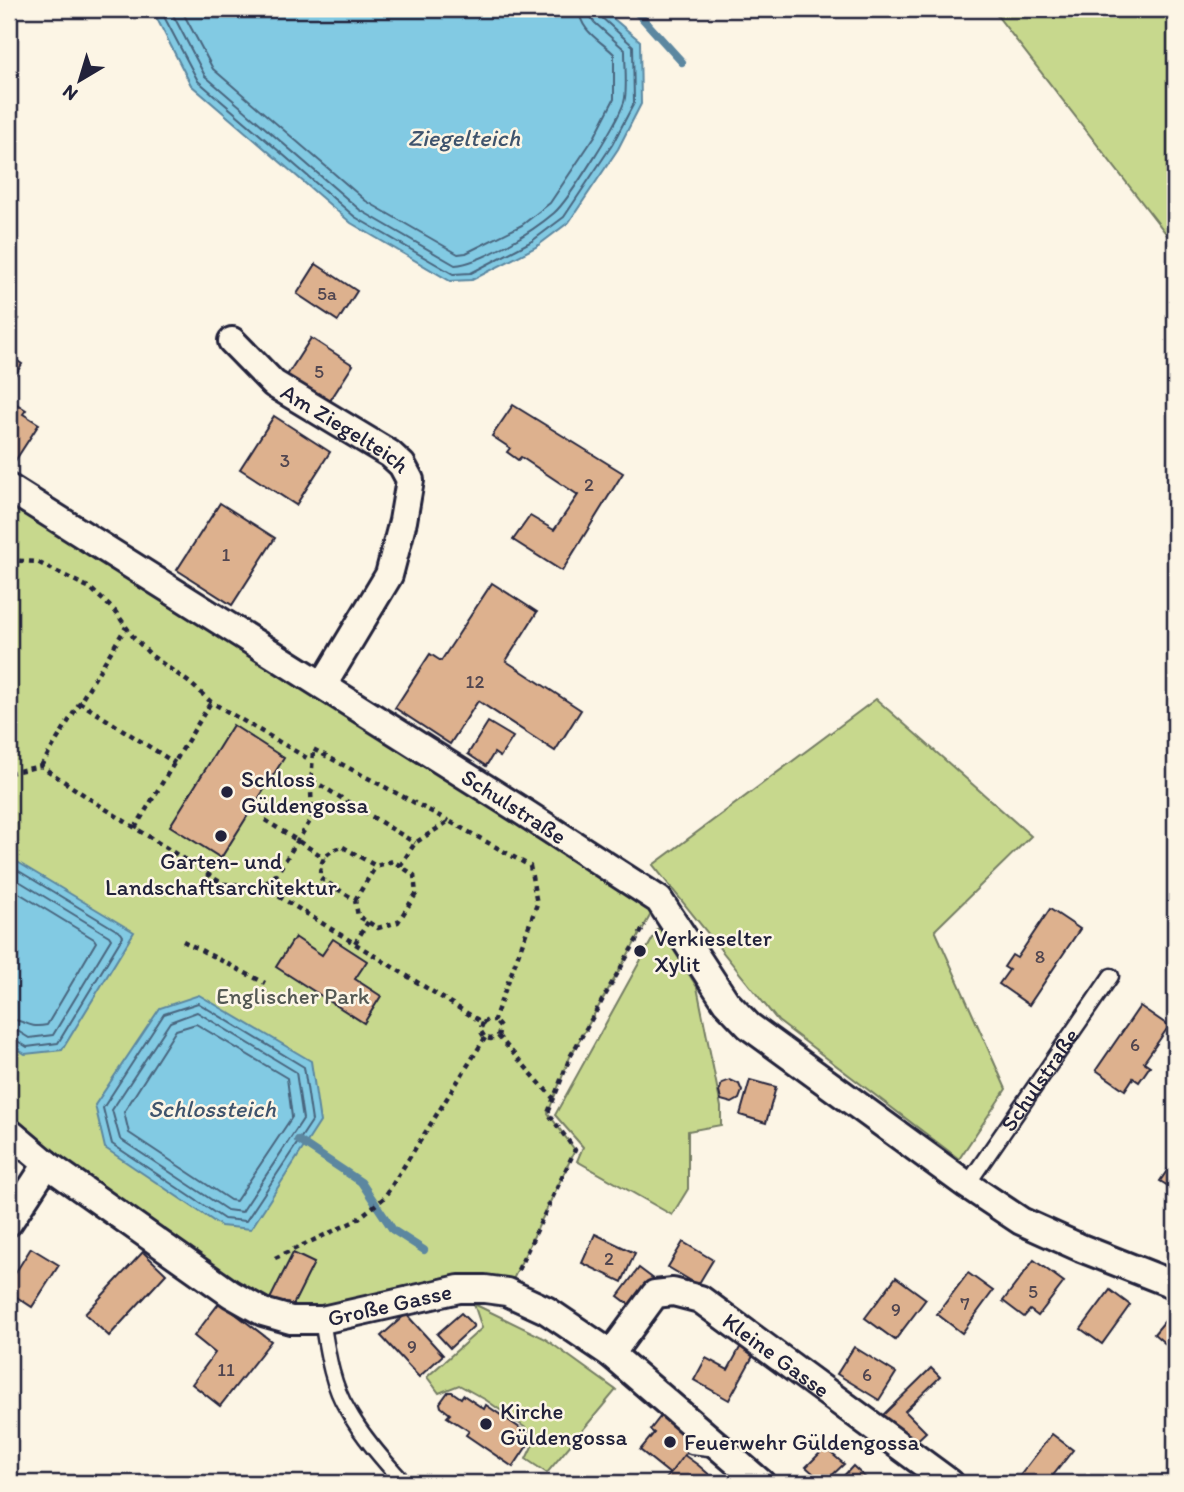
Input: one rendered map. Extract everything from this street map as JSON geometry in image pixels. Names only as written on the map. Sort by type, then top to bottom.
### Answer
[{"type":"street","name":"Am Ziegelteich","points":[[232,341],[274,384],[390,454],[402,465],[410,480],[403,522],[389,575],[323,685]]},
{"type":"street","name":"Schulstraße","points":[[9,488],[659,900],[726,1002],[749,1026],[967,1185],[1021,1221],[1081,1248],[1175,1284]]},
{"type":"street","name":"Große Gasse","points":[[9,1132],[47,1164],[231,1294],[263,1312],[291,1320],[321,1320],[459,1289],[507,1292],[546,1310],[611,1354],[761,1483]]},
{"type":"street","points":[[9,1222],[47,1164]]},
{"type":"street","name":"Kleine Gasse","points":[[611,1354],[656,1294],[673,1292],[700,1299],[950,1483]]},
{"type":"lane","name":"Schulstraße","points":[[967,1185],[1111,976]]},
{"type":"lane","points":[[321,1320],[330,1367],[346,1408],[404,1483]]},
{"type":"lane","points":[[691,1446],[722,1450]]},
{"type":"path","points":[[9,560],[37,562],[90,588],[115,611],[134,638],[152,656],[211,702],[307,758]]},
{"type":"path","points":[[9,774],[41,766],[126,627]]},
{"type":"path","points":[[79,702],[175,763]]},
{"type":"path","points":[[135,828],[211,702]]},
{"type":"path","points":[[261,886],[276,875],[312,818],[313,748],[530,866],[537,904],[494,1020]]},
{"type":"path","points":[[41,766],[223,884],[261,886],[483,1023]]},
{"type":"path","points":[[312,780],[415,844]]},
{"type":"path","points":[[265,820],[325,858]]},
{"type":"path","points":[[400,866],[415,844],[449,821]]},
{"type":"path","points":[[355,900],[320,878],[320,865],[330,851],[344,846],[376,866]]},
{"type":"path","points":[[393,861],[414,875],[416,894],[398,922],[378,928],[358,916],[355,900],[376,866],[393,861]]},
{"type":"path","points":[[507,1292],[575,1150],[548,1113],[569,1057],[659,900]]},
{"type":"path","points":[[355,943],[368,922]]},
{"type":"path","points":[[183,942],[265,982]]},
{"type":"path","points":[[494,1020],[500,1027],[498,1035],[491,1039],[485,1038],[481,1030],[483,1023],[494,1020]]},
{"type":"path","points":[[498,1035],[553,1099]]},
{"type":"path","points":[[275,1258],[355,1221],[384,1198],[485,1038]]},
{"type":"green space","points":[[992,9],[1175,9],[1175,245]]},
{"type":"green space","name":"Englischer Park","points":[[9,488],[659,900],[570,1057],[548,1113],[575,1150],[507,1292],[291,1320],[9,1132]]},
{"type":"green space","points":[[876,699],[1031,836],[935,930],[1006,1089],[959,1159],[778,1021],[653,865]]},
{"type":"green space","points":[[659,927],[697,987],[721,1107],[721,1125],[688,1131],[688,1189],[672,1215],[577,1161],[583,1147],[555,1115]]},
{"type":"green space","points":[[474,1304],[544,1338],[616,1390],[547,1473],[526,1459],[537,1436],[486,1400],[459,1385],[439,1393],[427,1377],[482,1328]]},
{"type":"water","name":"Ziegelteich","points":[[152,9],[602,9],[640,41],[641,104],[618,149],[569,222],[536,247],[472,280],[450,281],[351,223],[191,85]]},
{"type":"water","points":[[9,857],[134,932],[62,1050],[25,1054],[9,1044]]},
{"type":"water","name":"Schlossteich","points":[[199,995],[311,1061],[320,1122],[251,1229],[221,1226],[105,1148],[95,1105],[160,1008]]},
{"type":"building","points":[[316,264],[357,291],[338,321],[297,294]]},
{"type":"building","points":[[9,311],[19,319],[9,338]]},
{"type":"building","points":[[311,338],[353,365],[328,404],[286,377]]},
{"type":"building","points":[[9,355],[22,364],[9,385]]},
{"type":"building","points":[[9,399],[26,410],[23,414],[39,424],[15,461],[9,456]]},
{"type":"building","points":[[513,405],[623,473],[562,571],[513,540],[530,516],[554,530],[578,495],[521,457],[518,460],[507,452],[510,448],[492,436]]},
{"type":"building","points":[[274,416],[330,452],[296,505],[240,469]]},
{"type":"building","points":[[220,503],[275,538],[232,605],[177,570]]},
{"type":"building","points":[[492,583],[537,612],[506,661],[581,710],[555,751],[478,701],[450,744],[395,708],[430,654],[441,661]]},
{"type":"building","points":[[488,722],[513,737],[500,757],[494,753],[486,766],[468,754]]},
{"type":"building","name":"Schloss Güldengossa","points":[[233,725],[284,758],[221,858],[170,826]]},
{"type":"building","points":[[1050,909],[1080,929],[1029,1005],[999,984],[1009,970],[1004,967],[1012,955],[1017,958]]},
{"type":"building","points":[[295,937],[322,955],[333,939],[367,961],[355,979],[381,996],[364,1023],[276,967]]},
{"type":"building","points":[[1140,1006],[1169,1026],[1144,1062],[1150,1066],[1139,1082],[1133,1078],[1125,1090],[1096,1070]]},
{"type":"building","points":[[730,1080],[739,1084],[742,1091],[739,1099],[732,1103],[721,1100],[719,1092],[722,1083]]},
{"type":"building","points":[[750,1080],[776,1087],[766,1123],[740,1115]]},
{"type":"building","points":[[1175,1159],[1175,1190],[1160,1181]]},
{"type":"building","points":[[595,1234],[635,1253],[622,1282],[582,1263]]},
{"type":"building","points":[[683,1242],[713,1260],[698,1285],[668,1267]]},
{"type":"building","points":[[31,1248],[59,1265],[32,1307],[9,1292],[9,1283]]},
{"type":"building","points":[[143,1252],[166,1274],[109,1336],[85,1314]]},
{"type":"building","points":[[293,1253],[314,1263],[293,1305],[270,1299]]},
{"type":"building","points":[[1034,1260],[1064,1282],[1038,1316],[1030,1310],[1024,1317],[1003,1301]]},
{"type":"building","points":[[639,1268],[655,1280],[634,1308],[618,1296]]},
{"type":"building","points":[[968,1273],[993,1291],[962,1333],[937,1314]]},
{"type":"building","points":[[896,1277],[926,1299],[895,1340],[865,1318]]},
{"type":"building","points":[[1110,1290],[1130,1305],[1102,1344],[1081,1329]]},
{"type":"building","points":[[220,1302],[271,1341],[220,1406],[192,1384],[215,1353],[194,1336]]},
{"type":"building","points":[[1174,1310],[1175,1312],[1175,1352],[1154,1334]]},
{"type":"building","points":[[461,1313],[474,1326],[450,1348],[437,1334]]},
{"type":"building","points":[[406,1314],[443,1355],[419,1377],[381,1336]]},
{"type":"building","points":[[743,1342],[757,1349],[729,1400],[694,1380],[706,1358],[728,1370]]},
{"type":"building","points":[[854,1347],[896,1373],[879,1400],[837,1374]]},
{"type":"building","points":[[931,1368],[940,1377],[905,1411],[926,1432],[912,1445],[883,1415]]},
{"type":"building","name":"Kirche Güldengossa","points":[[448,1392],[461,1398],[463,1395],[484,1409],[486,1405],[533,1437],[513,1467],[466,1435],[469,1431],[447,1417],[450,1414],[440,1403]]},
{"type":"building","name":"Feuerwehr Güldengossa","points":[[664,1412],[698,1438],[670,1474],[640,1450],[654,1433],[650,1430]]},
{"type":"building","points":[[1052,1434],[1073,1450],[1047,1483],[1026,1483],[1019,1477]]},
{"type":"building","points":[[825,1448],[844,1464],[824,1483],[806,1467]]},
{"type":"building","points":[[684,1455],[719,1483],[671,1483],[666,1479]]},
{"type":"building","points":[[853,1466],[871,1483],[837,1483]]},
{"type":"waterway","points":[[634,9],[682,62]]},
{"type":"waterway","points":[[298,1140],[361,1182],[393,1230],[424,1250]]},
{"type":"place","name":"Schloss Güldengossa","points":[[227,792]]},
{"type":"place","name":"Garten- und Landschaftsarchitektur","points":[[221,836]]},
{"type":"place","name":"Verkieselter Xylit","points":[[640,951]]},
{"type":"place","name":"Kirche Güldengossa","points":[[486,1424]]},
{"type":"place","name":"Feuerwehr Güldengossa","points":[[670,1442]]}]
